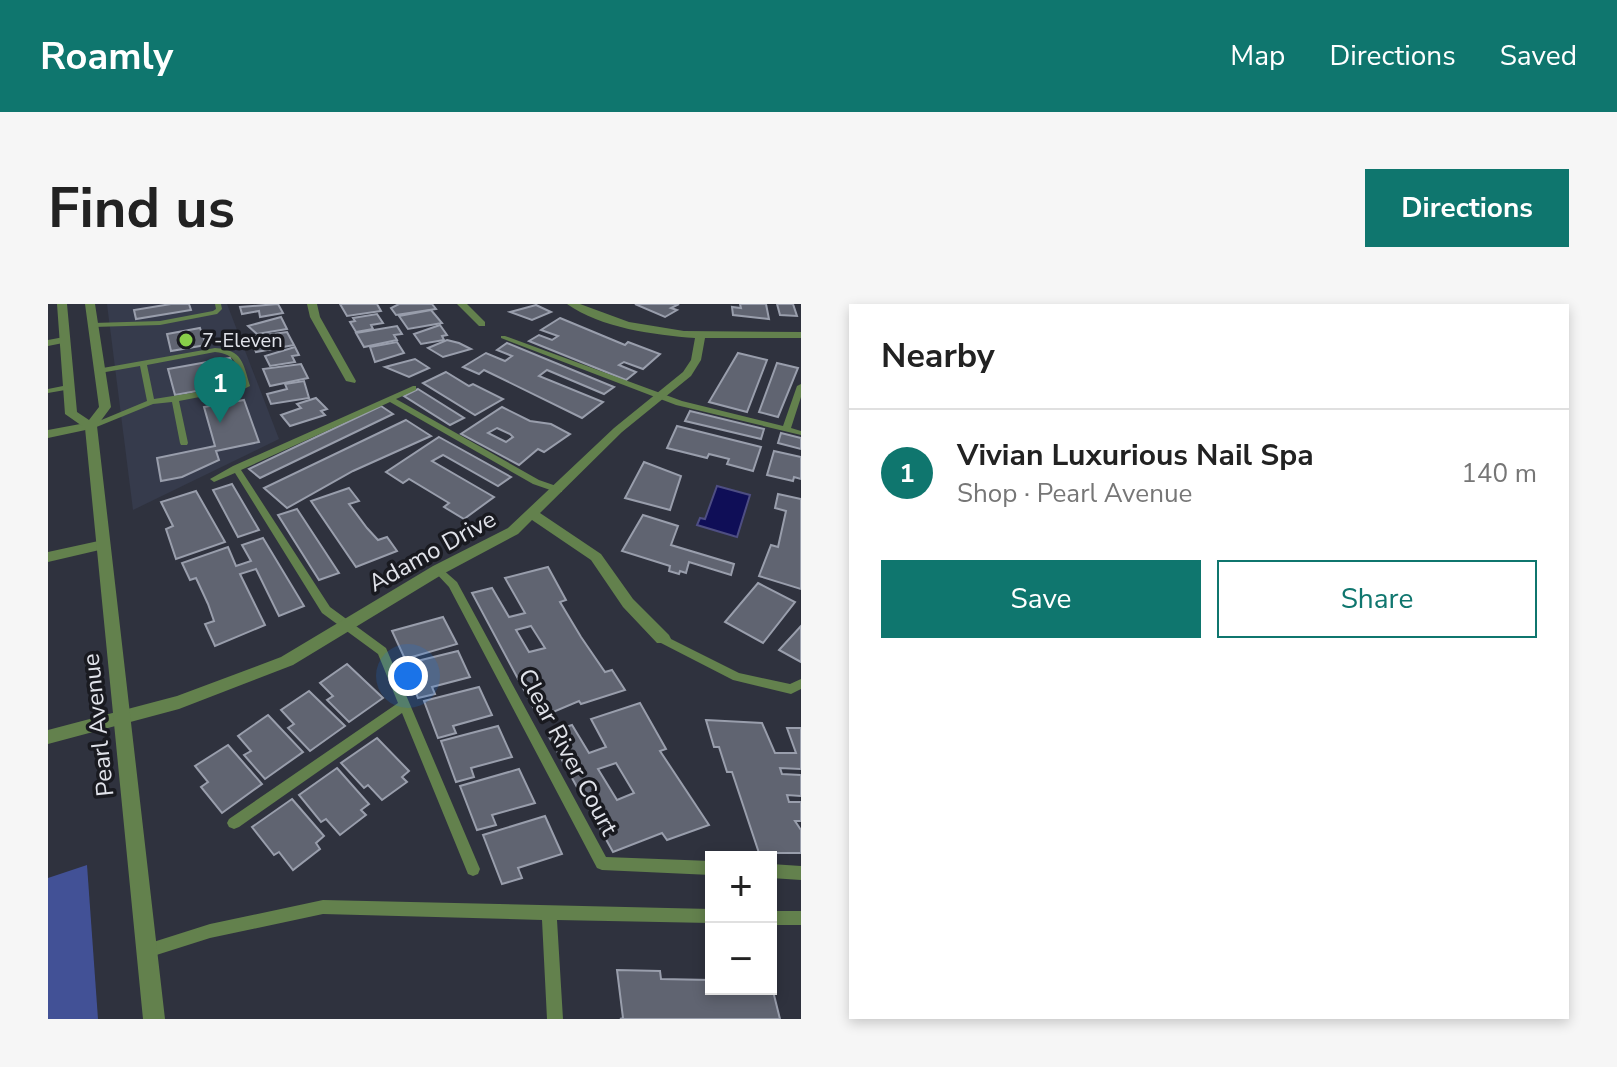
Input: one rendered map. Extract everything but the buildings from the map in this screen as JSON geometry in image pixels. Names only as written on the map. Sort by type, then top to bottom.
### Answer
[{"type":"street","points":[[62,304],[71,414],[91,426]]},
{"type":"street","name":"Pearl Avenue","points":[[90,304],[105,407],[91,426],[154,1019]]},
{"type":"street","points":[[312,304],[315,317],[351,381]]},
{"type":"street","points":[[462,304],[482,324]]},
{"type":"street","points":[[580,305],[616,321],[700,337],[801,335]]},
{"type":"street","name":"Adamo Drive","points":[[48,737],[248,678],[287,661],[438,570],[513,531],[559,490],[594,452],[687,374],[696,360],[700,337]]},
{"type":"street","points":[[48,343],[64,340]]},
{"type":"street","points":[[48,434],[91,426]]},
{"type":"street","points":[[533,514],[596,557],[628,603],[663,639]]},
{"type":"street","points":[[48,557],[103,545]]},
{"type":"lane","points":[[93,325],[160,323],[215,313],[219,309],[218,304]]},
{"type":"lane","points":[[503,337],[658,397],[801,433]]},
{"type":"lane","points":[[91,426],[151,402],[246,386],[238,359],[226,351],[215,350],[100,371]]},
{"type":"lane","points":[[143,364],[151,402]]},
{"type":"lane","points":[[786,430],[801,386]]},
{"type":"lane","points":[[48,391],[68,387]]},
{"type":"lane","points":[[214,479],[413,388]]},
{"type":"lane","points":[[175,399],[184,443]]},
{"type":"lane","points":[[391,399],[536,482],[559,490]]},
{"type":"lane","points":[[236,468],[326,610],[382,651],[473,869]]},
{"type":"lane","name":"Clear River Court","points":[[438,570],[453,585],[602,863],[705,868]]},
{"type":"lane","points":[[663,639],[737,677],[791,689],[801,684]]},
{"type":"lane","points":[[234,823],[404,705]]},
{"type":"lane","points":[[777,871],[801,873]]},
{"type":"lane","points":[[147,951],[210,931],[323,907],[705,916]]},
{"type":"lane","points":[[549,913],[555,1019]]},
{"type":"lane","points":[[777,918],[801,918]]},
{"type":"shaded area","points":[[107,304],[227,304],[279,439],[133,510]]},
{"type":"shaded area","points":[[717,486],[750,495],[737,537],[697,525],[700,518],[705,519]]},
{"type":"shaded area","points":[[87,865],[98,1019],[48,1019],[48,878]]},
{"type":"place","name":"7-Eleven","points":[[186,340]]},
{"type":"place","name":"Vivian Luxurious Nail Spa","points":[[220,423]]}]
